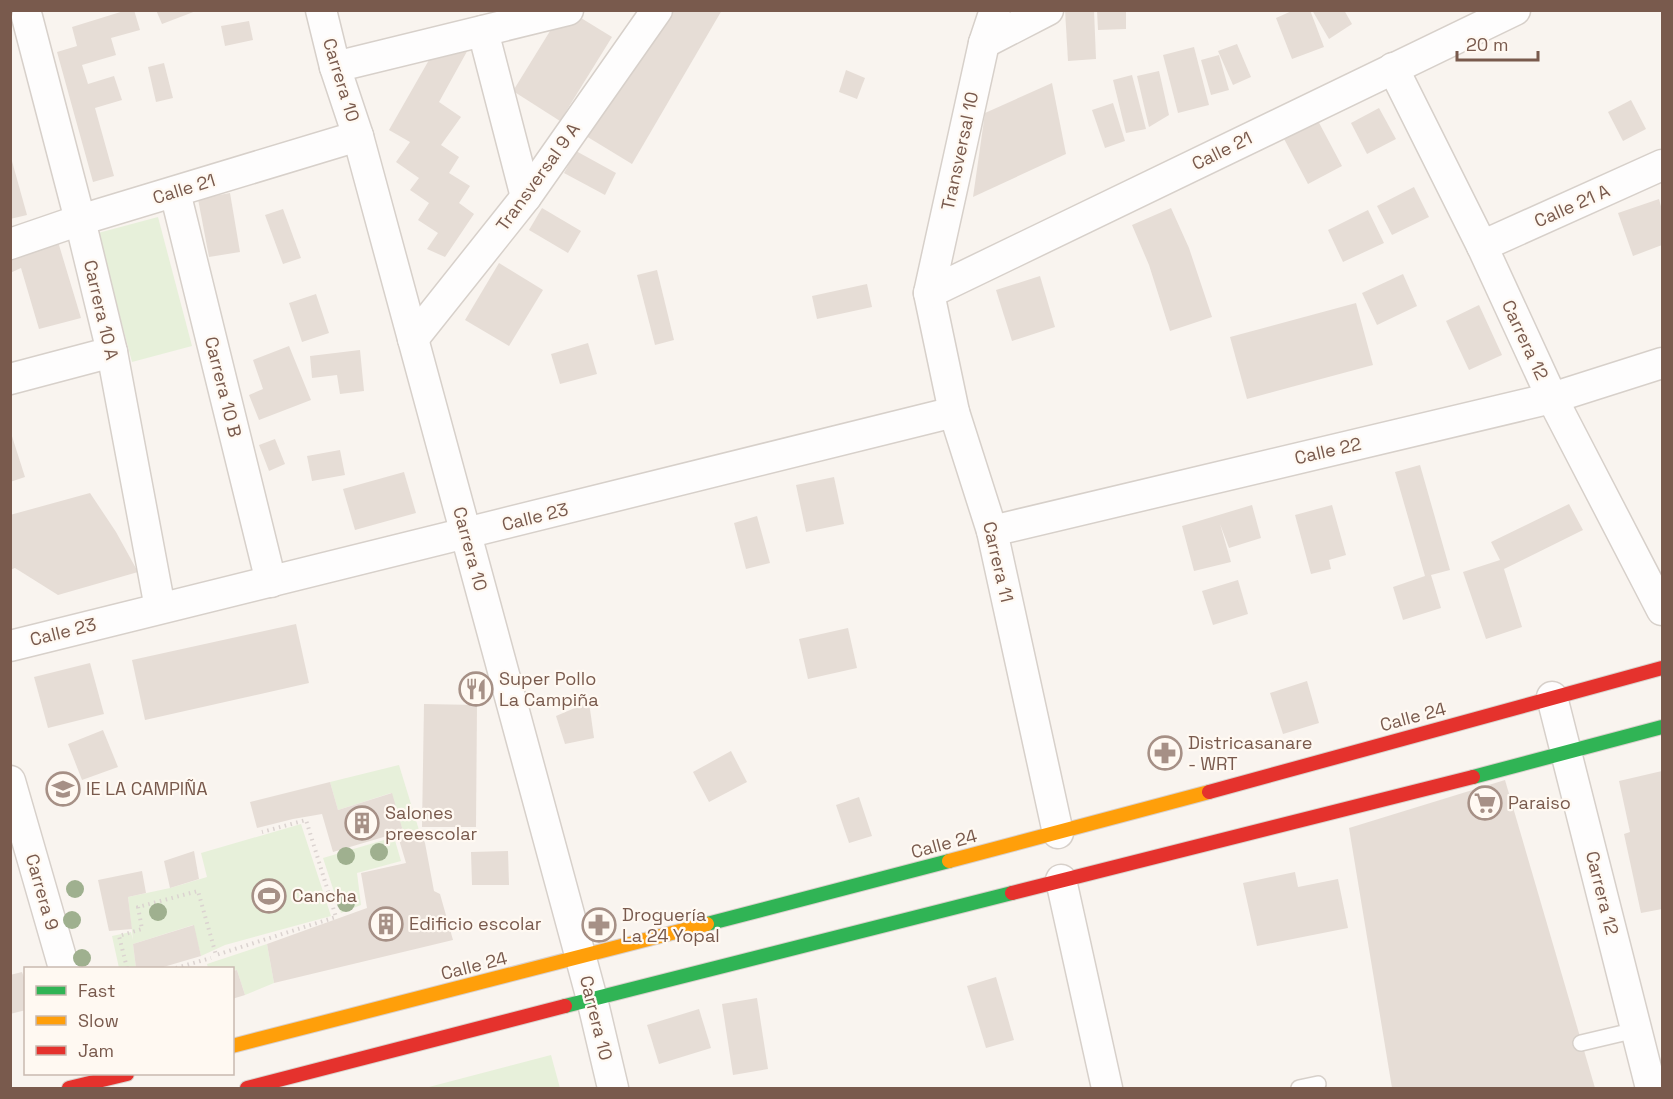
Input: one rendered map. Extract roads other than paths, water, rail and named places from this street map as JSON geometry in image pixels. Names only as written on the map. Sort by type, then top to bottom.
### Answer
[{"type":"street","name":"Carrera 10","points":[[321,10],[335,67],[358,136],[592,999],[613,1089]]},
{"type":"street","points":[[335,67],[568,10]]},
{"type":"street","name":"Transversal 9 A","points":[[413,339],[526,197],[657,10]]},
{"type":"street","name":"Transversal 10","points":[[929,293],[984,43],[995,10]]},
{"type":"street","points":[[984,43],[1048,10]]},
{"type":"street","name":"Calle 21","points":[[929,293],[1515,10]]},
{"type":"street","name":"Carrera 10 A","points":[[29,16],[112,352],[160,608]]},
{"type":"street","points":[[483,31],[526,197]]},
{"type":"street","name":"Carrera 12","points":[[1393,68],[1482,246],[1552,398],[1662,610]]},
{"type":"street","name":"Calle 21","points":[[10,244],[80,220],[358,136]]},
{"type":"street","name":"Calle 21 A","points":[[1482,246],[1662,165]]},
{"type":"street","name":"Carrera 10 B","points":[[175,192],[271,582]]},
{"type":"street","name":"Carrera 11","points":[[929,293],[954,412],[992,531],[1058,832]]},
{"type":"street","points":[[10,379],[112,352]]},
{"type":"street","name":"Calle 22","points":[[992,531],[1552,398],[1662,363]]},
{"type":"street","name":"Calle 23","points":[[10,645],[954,412]]},
{"type":"street","name":"Calle 24","points":[[234,1045],[1058,832],[1662,668]]},
{"type":"street","name":"Carrera 12","points":[[1552,698],[1651,1089]]},
{"type":"street","points":[[248,1089],[592,999],[1566,754],[1662,727]]},
{"type":"street","name":"Carrera 9","points":[[10,781],[63,967]]},
{"type":"street","points":[[1061,880],[1107,1089]]},
{"type":"street","points":[[89,1083],[123,1075]]},
{"type":"lane","points":[[1581,1043],[1636,1029]]},
{"type":"lane","points":[[1299,1089],[1318,1084]]},
{"type":"place","name":"Super Pollo La Campiña","points":[[476,689]]},
{"type":"place","name":"Districasanare - WRT","points":[[1165,753]]},
{"type":"place","name":"IE LA CAMPIÑA","points":[[63,789]]},
{"type":"place","name":"Paraiso","points":[[1485,803]]},
{"type":"place","name":"Salones preescolar","points":[[362,823]]},
{"type":"place","name":"Cancha","points":[[269,896]]},
{"type":"place","name":"Edificio escolar","points":[[386,924]]},
{"type":"place","name":"Droguería La 24 Yopal","points":[[599,925]]}]
